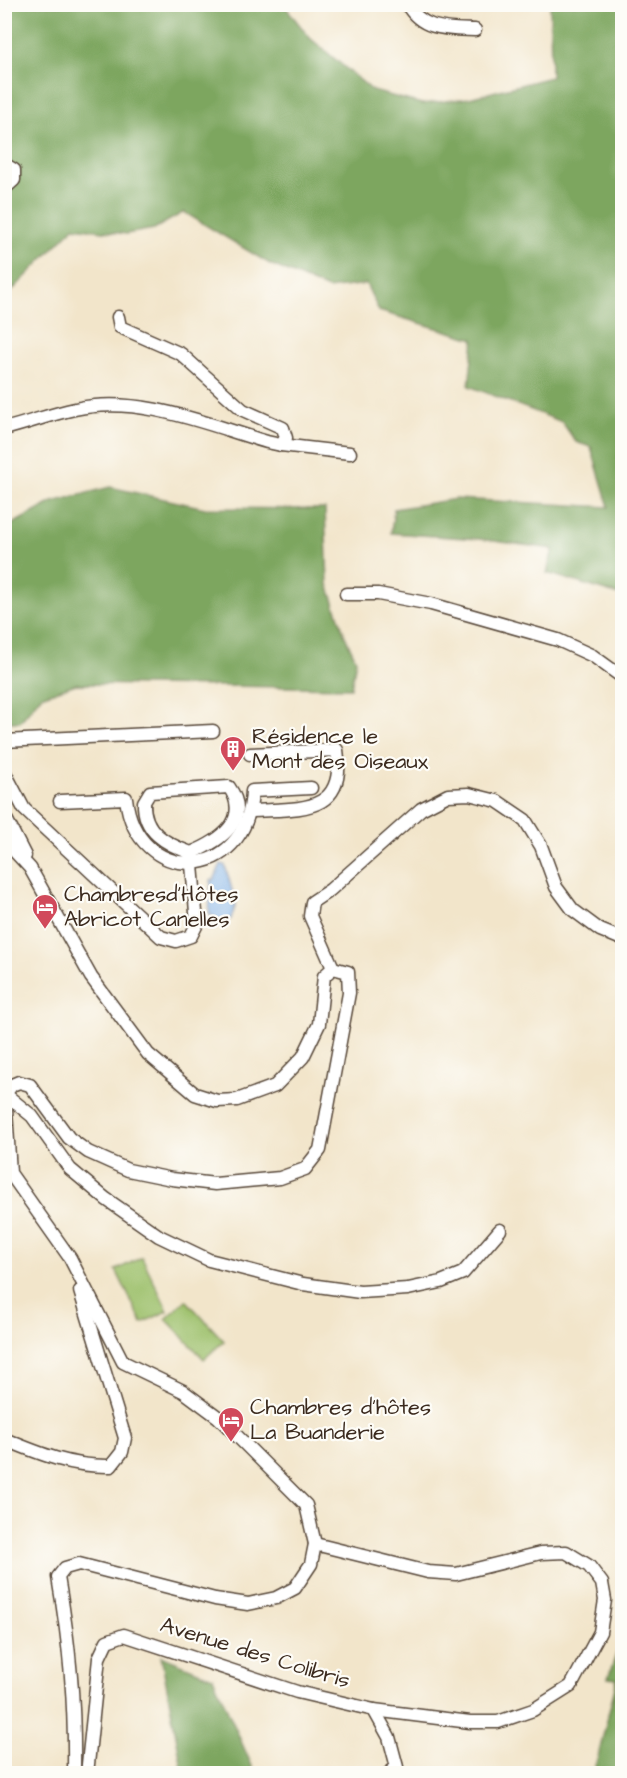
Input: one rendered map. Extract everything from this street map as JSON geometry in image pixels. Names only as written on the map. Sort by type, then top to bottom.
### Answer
[{"type":"street","points":[[407,4],[419,20],[431,27],[475,30]]},
{"type":"street","points":[[4,164],[14,170],[14,180],[4,189]]},
{"type":"street","points":[[118,317],[120,327],[181,354],[243,410],[283,428],[286,438],[281,445]]},
{"type":"street","points":[[4,429],[76,409],[117,405],[156,409],[281,445],[350,453]]},
{"type":"street","points":[[346,594],[378,594],[431,604],[558,640],[593,656],[622,677]]},
{"type":"street","points":[[4,741],[213,731]]},
{"type":"street","points":[[250,754],[337,750],[340,771],[334,787],[313,807],[252,811]]},
{"type":"street","points":[[4,771],[24,808],[161,937],[176,942],[190,936],[197,924],[192,858]]},
{"type":"street","points":[[229,787],[236,797],[237,810],[234,821],[214,844],[192,858],[152,832],[143,813],[144,802],[150,792],[229,787]]},
{"type":"street","points":[[60,801],[126,798],[131,823],[150,850],[170,859],[215,857],[233,846],[240,837],[252,811],[252,791],[311,788]]},
{"type":"street","points":[[333,968],[309,916],[312,902],[330,890],[421,809],[448,795],[470,794],[497,801],[525,820],[541,846],[556,887],[573,910],[600,930],[622,939]]},
{"type":"street","points":[[4,815],[30,868],[95,982],[148,1054],[195,1094],[217,1101],[237,1100],[275,1086],[303,1057],[319,1024],[324,976],[333,968]]},
{"type":"street","points":[[4,840],[30,868]]},
{"type":"street","points":[[74,1773],[75,1718],[71,1655],[58,1577],[64,1568],[79,1564],[215,1599],[248,1604],[276,1598],[296,1588],[311,1564],[315,1544],[306,1505],[218,1417],[183,1391],[123,1362],[70,1258],[10,1173],[5,1094],[12,1085],[19,1082],[30,1085],[69,1137],[88,1152],[128,1170],[215,1184],[280,1178],[294,1174],[305,1169],[320,1150],[349,993],[348,972],[333,968]]},
{"type":"street","points":[[5,1094],[32,1116],[70,1169],[106,1199],[159,1236],[209,1260],[303,1284],[360,1292],[408,1289],[441,1282],[463,1273],[500,1230]]},
{"type":"street","points":[[4,1439],[52,1459],[86,1467],[111,1466],[122,1452],[125,1438],[70,1258]]},
{"type":"street","name":"Avenue des Colibris","points":[[87,1773],[99,1658],[107,1641],[124,1635],[297,1692],[374,1710],[470,1722],[498,1722],[533,1710],[571,1686],[600,1632],[605,1600],[602,1583],[589,1566],[566,1552],[541,1553],[456,1574],[428,1572],[315,1544]]},
{"type":"street","points":[[374,1710],[389,1737],[397,1767],[388,1773]]},
{"type":"green space","points":[[5,5],[284,5],[310,38],[373,91],[422,104],[469,98],[551,77],[550,5],[622,5],[622,596],[547,573],[553,549],[479,539],[391,533],[394,509],[456,499],[609,507],[591,447],[576,442],[562,422],[469,386],[474,339],[379,311],[366,284],[328,289],[270,264],[184,212],[154,229],[126,234],[74,227],[5,298]]},
{"type":"green space","points":[[110,487],[205,508],[325,509],[328,584],[345,636],[356,660],[351,688],[76,684],[41,696],[20,722],[5,722],[5,528],[53,502]]},
{"type":"green space","points":[[142,1257],[168,1311],[142,1323],[116,1270]]},
{"type":"green space","points":[[186,1300],[224,1341],[204,1359],[166,1319]]},
{"type":"green space","points":[[622,1638],[622,1773],[594,1773],[617,1679],[608,1678]]},
{"type":"green space","points":[[161,1656],[213,1677],[255,1773],[183,1773]]},
{"type":"water","points":[[221,864],[225,865],[236,904],[231,919],[224,922],[209,914],[211,880],[214,880]]},
{"type":"place","name":"Résidence le Mont des Oiseaux","points":[[233,772]]},
{"type":"place","name":"Chambresd'Hôtes Abricot Canelles","points":[[45,930]]},
{"type":"place","name":"Chambres d'hôtes La Buanderie","points":[[231,1443]]}]
